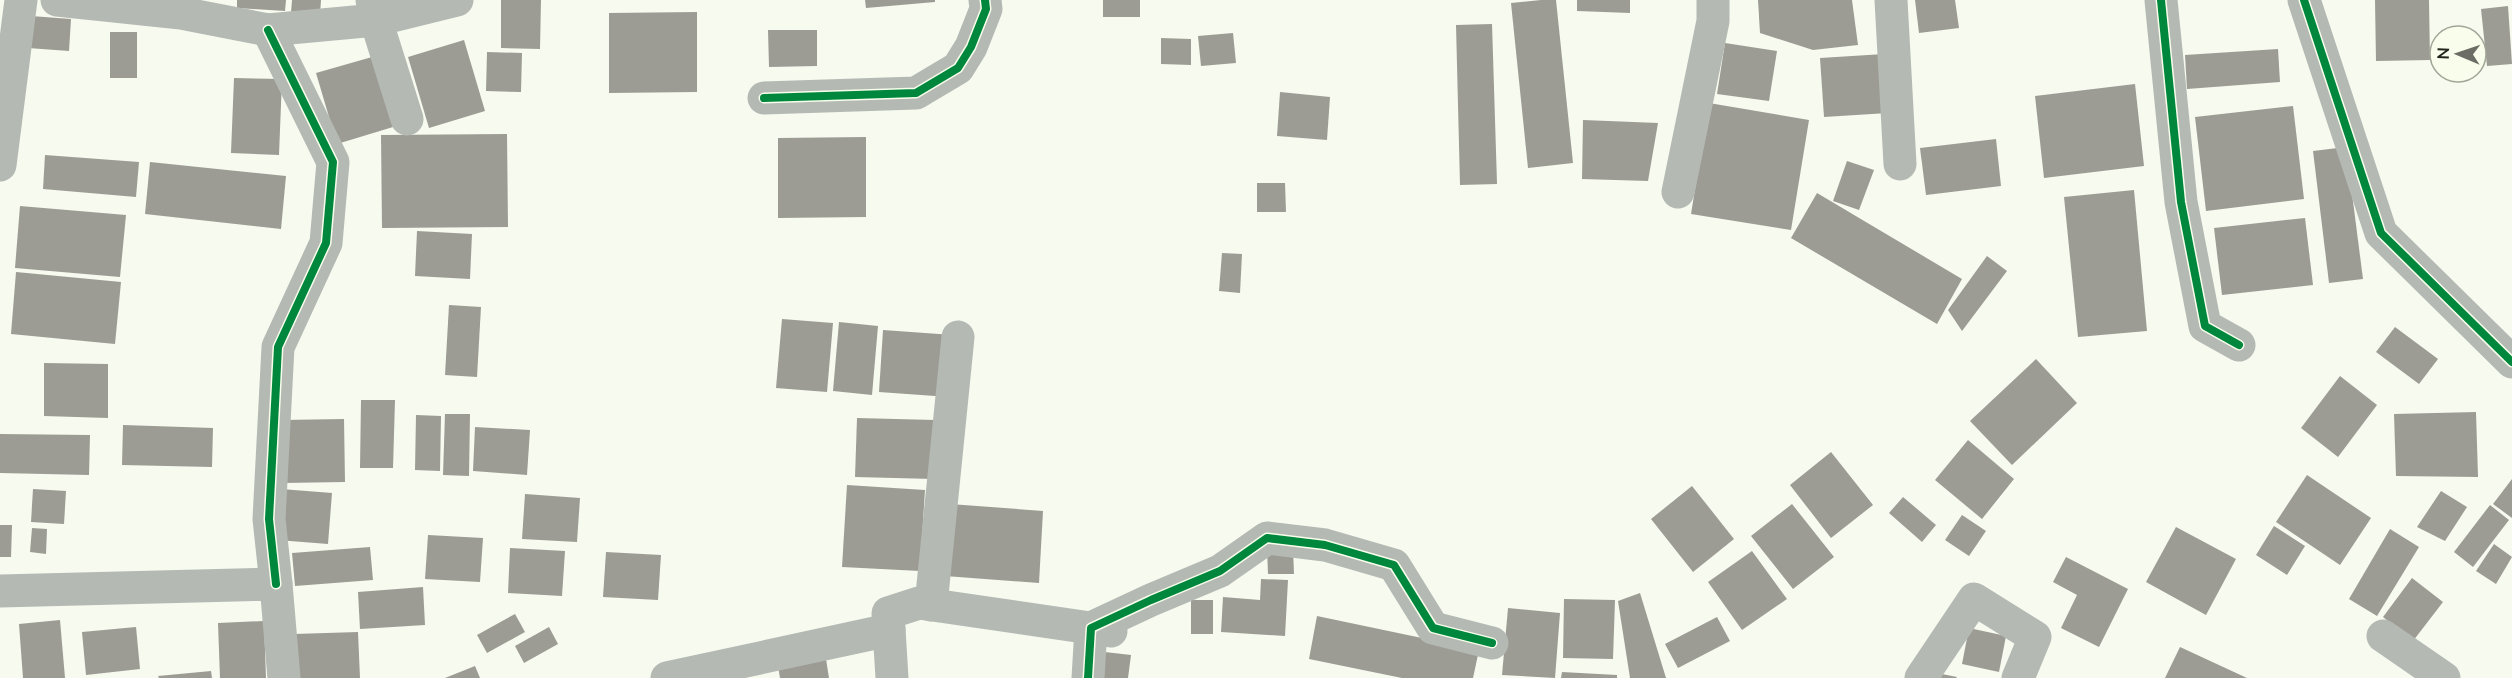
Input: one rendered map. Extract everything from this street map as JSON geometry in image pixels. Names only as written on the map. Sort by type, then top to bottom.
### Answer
[{"type":"street","points":[[0,165],[21,0]]},
{"type":"street","points":[[57,0],[181,13],[268,30],[374,10],[457,0]]},
{"type":"street","points":[[764,98],[916,93],[958,68],[971,47],[986,9],[985,0]]},
{"type":"street","points":[[1678,192],[1713,21],[1713,0]]},
{"type":"street","points":[[1891,0],[1900,164]]},
{"type":"street","points":[[2161,0],[2181,202],[2205,326],[2239,345]]},
{"type":"street","points":[[2304,0],[2381,233],[2512,362]]},
{"type":"street","points":[[374,10],[407,119]]},
{"type":"street","points":[[268,30],[333,162],[326,243],[278,347],[269,519],[284,678]]},
{"type":"street","points":[[931,605],[958,337]]},
{"type":"street","points":[[1091,628],[1220,572],[1267,538],[1325,545],[1394,566],[1433,628],[1492,644]]},
{"type":"street","points":[[0,591],[276,584]]},
{"type":"street","points":[[1921,678],[1974,599],[2035,637],[2018,678]]},
{"type":"street","points":[[892,678],[888,614],[919,603],[1128,634]]},
{"type":"street","points":[[1088,678],[1091,628]]},
{"type":"street","points":[[666,678],[889,630]]},
{"type":"street","points":[[2383,636],[2444,678]]},
{"type":"building","points":[[237,0],[286,0],[285,11],[237,8]]},
{"type":"building","points":[[292,0],[321,0],[320,15],[291,13]]},
{"type":"building","points":[[501,0],[541,0],[540,49],[501,48]]},
{"type":"building","points":[[865,0],[935,0],[935,2],[866,8]]},
{"type":"building","points":[[1103,0],[1140,0],[1140,17],[1103,17]]},
{"type":"building","points":[[1556,0],[1573,163],[1528,168],[1511,3]]},
{"type":"building","points":[[1577,0],[1630,0],[1630,13],[1577,11]]},
{"type":"building","points":[[1758,0],[1852,0],[1858,45],[1813,50],[1760,33]]},
{"type":"building","points":[[1915,0],[1955,0],[1959,28],[1919,33]]},
{"type":"building","points":[[2375,0],[2429,0],[2428,60],[2376,61]]},
{"type":"building","points":[[2508,6],[2512,64],[2488,66],[2488,24],[2483,24],[2481,9]]},
{"type":"building","points":[[697,12],[697,92],[609,93],[609,13]]},
{"type":"building","points":[[31,16],[71,19],[69,51],[28,48]]},
{"type":"building","points":[[1492,24],[1497,184],[1460,185],[1456,25]]},
{"type":"building","points":[[768,30],[817,30],[817,66],[769,67]]},
{"type":"building","points":[[110,32],[137,32],[137,78],[110,78]]},
{"type":"building","points":[[1233,33],[1236,63],[1201,66],[1198,36]]},
{"type":"building","points":[[1161,38],[1191,39],[1191,65],[1161,64]]},
{"type":"building","points":[[464,40],[485,111],[429,128],[408,57]]},
{"type":"building","points":[[1725,43],[1777,51],[1769,101],[1717,94]]},
{"type":"building","points":[[2278,49],[2280,82],[2187,89],[2185,55]]},
{"type":"building","points":[[487,52],[522,53],[521,92],[486,91]]},
{"type":"building","points":[[1884,54],[1888,113],[1824,117],[1820,58]]},
{"type":"building","points":[[372,57],[393,127],[337,144],[316,73]]},
{"type":"building","points":[[234,78],[282,79],[279,155],[231,153]]},
{"type":"building","points":[[2135,84],[2144,166],[2044,178],[2035,96]]},
{"type":"building","points":[[1280,92],[1330,97],[1327,140],[1277,136]]},
{"type":"building","points":[[1709,103],[1809,120],[1791,230],[1691,214]]},
{"type":"building","points":[[2293,106],[2304,199],[2206,211],[2195,117]]},
{"type":"building","points":[[1583,120],[1658,123],[1648,181],[1582,179]]},
{"type":"building","points":[[507,134],[508,227],[382,228],[381,135]]},
{"type":"building","points":[[866,137],[866,217],[778,218],[778,138]]},
{"type":"building","points":[[1996,139],[2001,186],[1926,195],[1920,148]]},
{"type":"building","points":[[2346,147],[2363,279],[2329,283],[2313,151]]},
{"type":"building","points":[[45,155],[139,162],[136,197],[43,189]]},
{"type":"building","points":[[1847,161],[1874,170],[1859,210],[1833,201]]},
{"type":"building","points":[[150,162],[286,176],[281,229],[145,214]]},
{"type":"building","points":[[1257,183],[1285,183],[1286,212],[1257,212]]},
{"type":"building","points":[[2134,190],[2147,331],[2078,337],[2064,197]]},
{"type":"building","points":[[1817,193],[1962,279],[1937,324],[1791,238]]},
{"type":"building","points":[[20,206],[126,215],[120,277],[15,268]]},
{"type":"building","points":[[2305,218],[2313,285],[2222,295],[2214,228]]},
{"type":"building","points":[[417,231],[472,234],[470,279],[415,276]]},
{"type":"building","points":[[1222,253],[1242,254],[1240,293],[1219,291]]},
{"type":"building","points":[[1987,256],[2007,271],[1962,331],[1948,310]]},
{"type":"building","points":[[16,272],[121,282],[115,344],[11,334]]},
{"type":"building","points":[[449,305],[481,307],[477,377],[445,375]]},
{"type":"building","points":[[782,319],[833,323],[827,392],[776,388]]},
{"type":"building","points":[[839,322],[878,326],[872,395],[833,391]]},
{"type":"building","points":[[2395,327],[2438,359],[2419,384],[2376,352]]},
{"type":"building","points":[[883,330],[953,335],[949,397],[879,392]]},
{"type":"building","points":[[2036,359],[2077,403],[2012,465],[1970,421]]},
{"type":"building","points":[[44,363],[108,364],[108,418],[44,416]]},
{"type":"building","points":[[2340,376],[2377,405],[2338,457],[2301,428]]},
{"type":"building","points":[[361,400],[395,400],[393,468],[360,468]]},
{"type":"building","points":[[2476,412],[2478,477],[2396,476],[2394,414]]},
{"type":"building","points":[[445,414],[470,414],[469,476],[443,475]]},
{"type":"building","points":[[416,415],[441,416],[440,471],[415,470]]},
{"type":"building","points":[[857,418],[935,420],[934,479],[855,477]]},
{"type":"building","points":[[344,419],[345,482],[283,483],[282,420]]},
{"type":"building","points":[[123,425],[213,428],[212,467],[122,465]]},
{"type":"building","points":[[475,427],[530,430],[527,475],[473,471]]},
{"type":"building","points":[[0,434],[90,435],[89,475],[0,473]]},
{"type":"building","points":[[1968,440],[2014,479],[1982,519],[1935,480]]},
{"type":"building","points":[[1831,452],[1873,505],[1831,538],[1790,485]]},
{"type":"building","points":[[2307,475],[2371,518],[2340,565],[2276,522]]},
{"type":"building","points":[[2512,479],[2512,518],[2493,504]]},
{"type":"building","points":[[847,485],[925,490],[920,571],[842,567]]},
{"type":"building","points":[[1692,486],[1734,539],[1693,572],[1651,519]]},
{"type":"building","points":[[33,489],[66,491],[64,524],[31,522]]},
{"type":"building","points":[[281,489],[332,493],[328,544],[277,540]]},
{"type":"building","points":[[2441,491],[2467,507],[2445,541],[2417,527]]},
{"type":"building","points":[[525,494],[580,498],[577,542],[522,539]]},
{"type":"building","points":[[1903,497],[1936,525],[1922,542],[1889,513]]},
{"type":"building","points":[[950,504],[1043,511],[1039,583],[945,576]]},
{"type":"building","points":[[1792,504],[1834,557],[1793,589],[1751,536]]},
{"type":"building","points":[[2490,505],[2509,520],[2473,567],[2454,552]]},
{"type":"building","points":[[1962,515],[1986,531],[1969,556],[1945,540]]},
{"type":"building","points":[[0,525],[12,525],[11,557],[0,557]]},
{"type":"building","points":[[2274,526],[2305,546],[2287,575],[2256,555]]},
{"type":"building","points":[[2176,527],[2236,559],[2206,615],[2146,582]]},
{"type":"building","points":[[32,528],[47,529],[46,554],[30,552]]},
{"type":"building","points":[[2390,529],[2419,547],[2377,616],[2349,599]]},
{"type":"building","points":[[428,535],[483,538],[480,582],[425,579]]},
{"type":"building","points":[[2494,544],[2512,557],[2496,584],[2476,571]]},
{"type":"building","points":[[370,547],[373,580],[295,586],[292,553]]},
{"type":"building","points":[[510,548],[565,551],[562,596],[508,593]]},
{"type":"building","points":[[1267,549],[1293,549],[1294,574],[1268,574]]},
{"type":"building","points":[[1752,551],[1787,599],[1742,630],[1708,582]]},
{"type":"building","points":[[606,552],[661,555],[658,600],[603,597]]},
{"type":"building","points":[[2066,557],[2128,589],[2099,647],[2061,628],[2077,595],[2053,582]]},
{"type":"building","points":[[2412,578],[2443,602],[2413,641],[2383,617]]},
{"type":"building","points":[[1261,579],[1288,580],[1285,636],[1221,632],[1223,597],[1260,600]]},
{"type":"building","points":[[423,587],[425,625],[360,629],[358,592]]},
{"type":"building","points":[[1640,593],[1666,678],[1630,678],[1618,601]]},
{"type":"building","points":[[1564,599],[1615,600],[1613,659],[1563,658]]},
{"type":"building","points":[[1191,600],[1213,600],[1213,634],[1191,634]]},
{"type":"building","points":[[1508,608],[1560,613],[1555,678],[1502,675]]},
{"type":"building","points":[[515,614],[525,632],[487,653],[477,635]]},
{"type":"building","points":[[1317,616],[1479,650],[1473,678],[1402,678],[1309,659]]},
{"type":"building","points":[[1717,617],[1730,641],[1678,668],[1665,644]]},
{"type":"building","points":[[60,620],[65,678],[23,678],[19,624]]},
{"type":"building","points":[[264,621],[266,678],[220,678],[218,623]]},
{"type":"building","points":[[136,627],[140,669],[86,675],[82,632]]},
{"type":"building","points":[[549,627],[558,644],[524,663],[515,646]]},
{"type":"building","points":[[1969,628],[2006,636],[1999,672],[1962,664]]},
{"type":"building","points":[[358,632],[360,678],[296,678],[294,634]]},
{"type":"building","points":[[2180,647],[2247,678],[2165,678]]},
{"type":"building","points":[[1096,651],[1131,655],[1128,678],[1093,678]]},
{"type":"building","points":[[826,659],[829,678],[780,678],[778,666]]},
{"type":"building","points":[[475,666],[480,678],[445,678]]},
{"type":"building","points":[[211,671],[212,678],[159,678],[158,676]]},
{"type":"building","points":[[1562,672],[1617,675],[1617,678],[1561,678]]},
{"type":"building","points":[[1942,674],[1957,677],[1941,678]]},
{"type":"cycle path","points":[[764,98],[916,93],[958,68],[971,47],[986,9],[985,0]]},
{"type":"cycle path","points":[[2161,0],[2181,202],[2205,326],[2239,345]]},
{"type":"cycle path","points":[[2304,0],[2381,233],[2512,362]]},
{"type":"cycle path","points":[[268,30],[333,162],[326,243],[278,347],[269,519],[276,584]]},
{"type":"cycle path","points":[[1088,678],[1091,628],[1220,571],[1267,538],[1325,545],[1394,565],[1433,628],[1492,643]]}]
